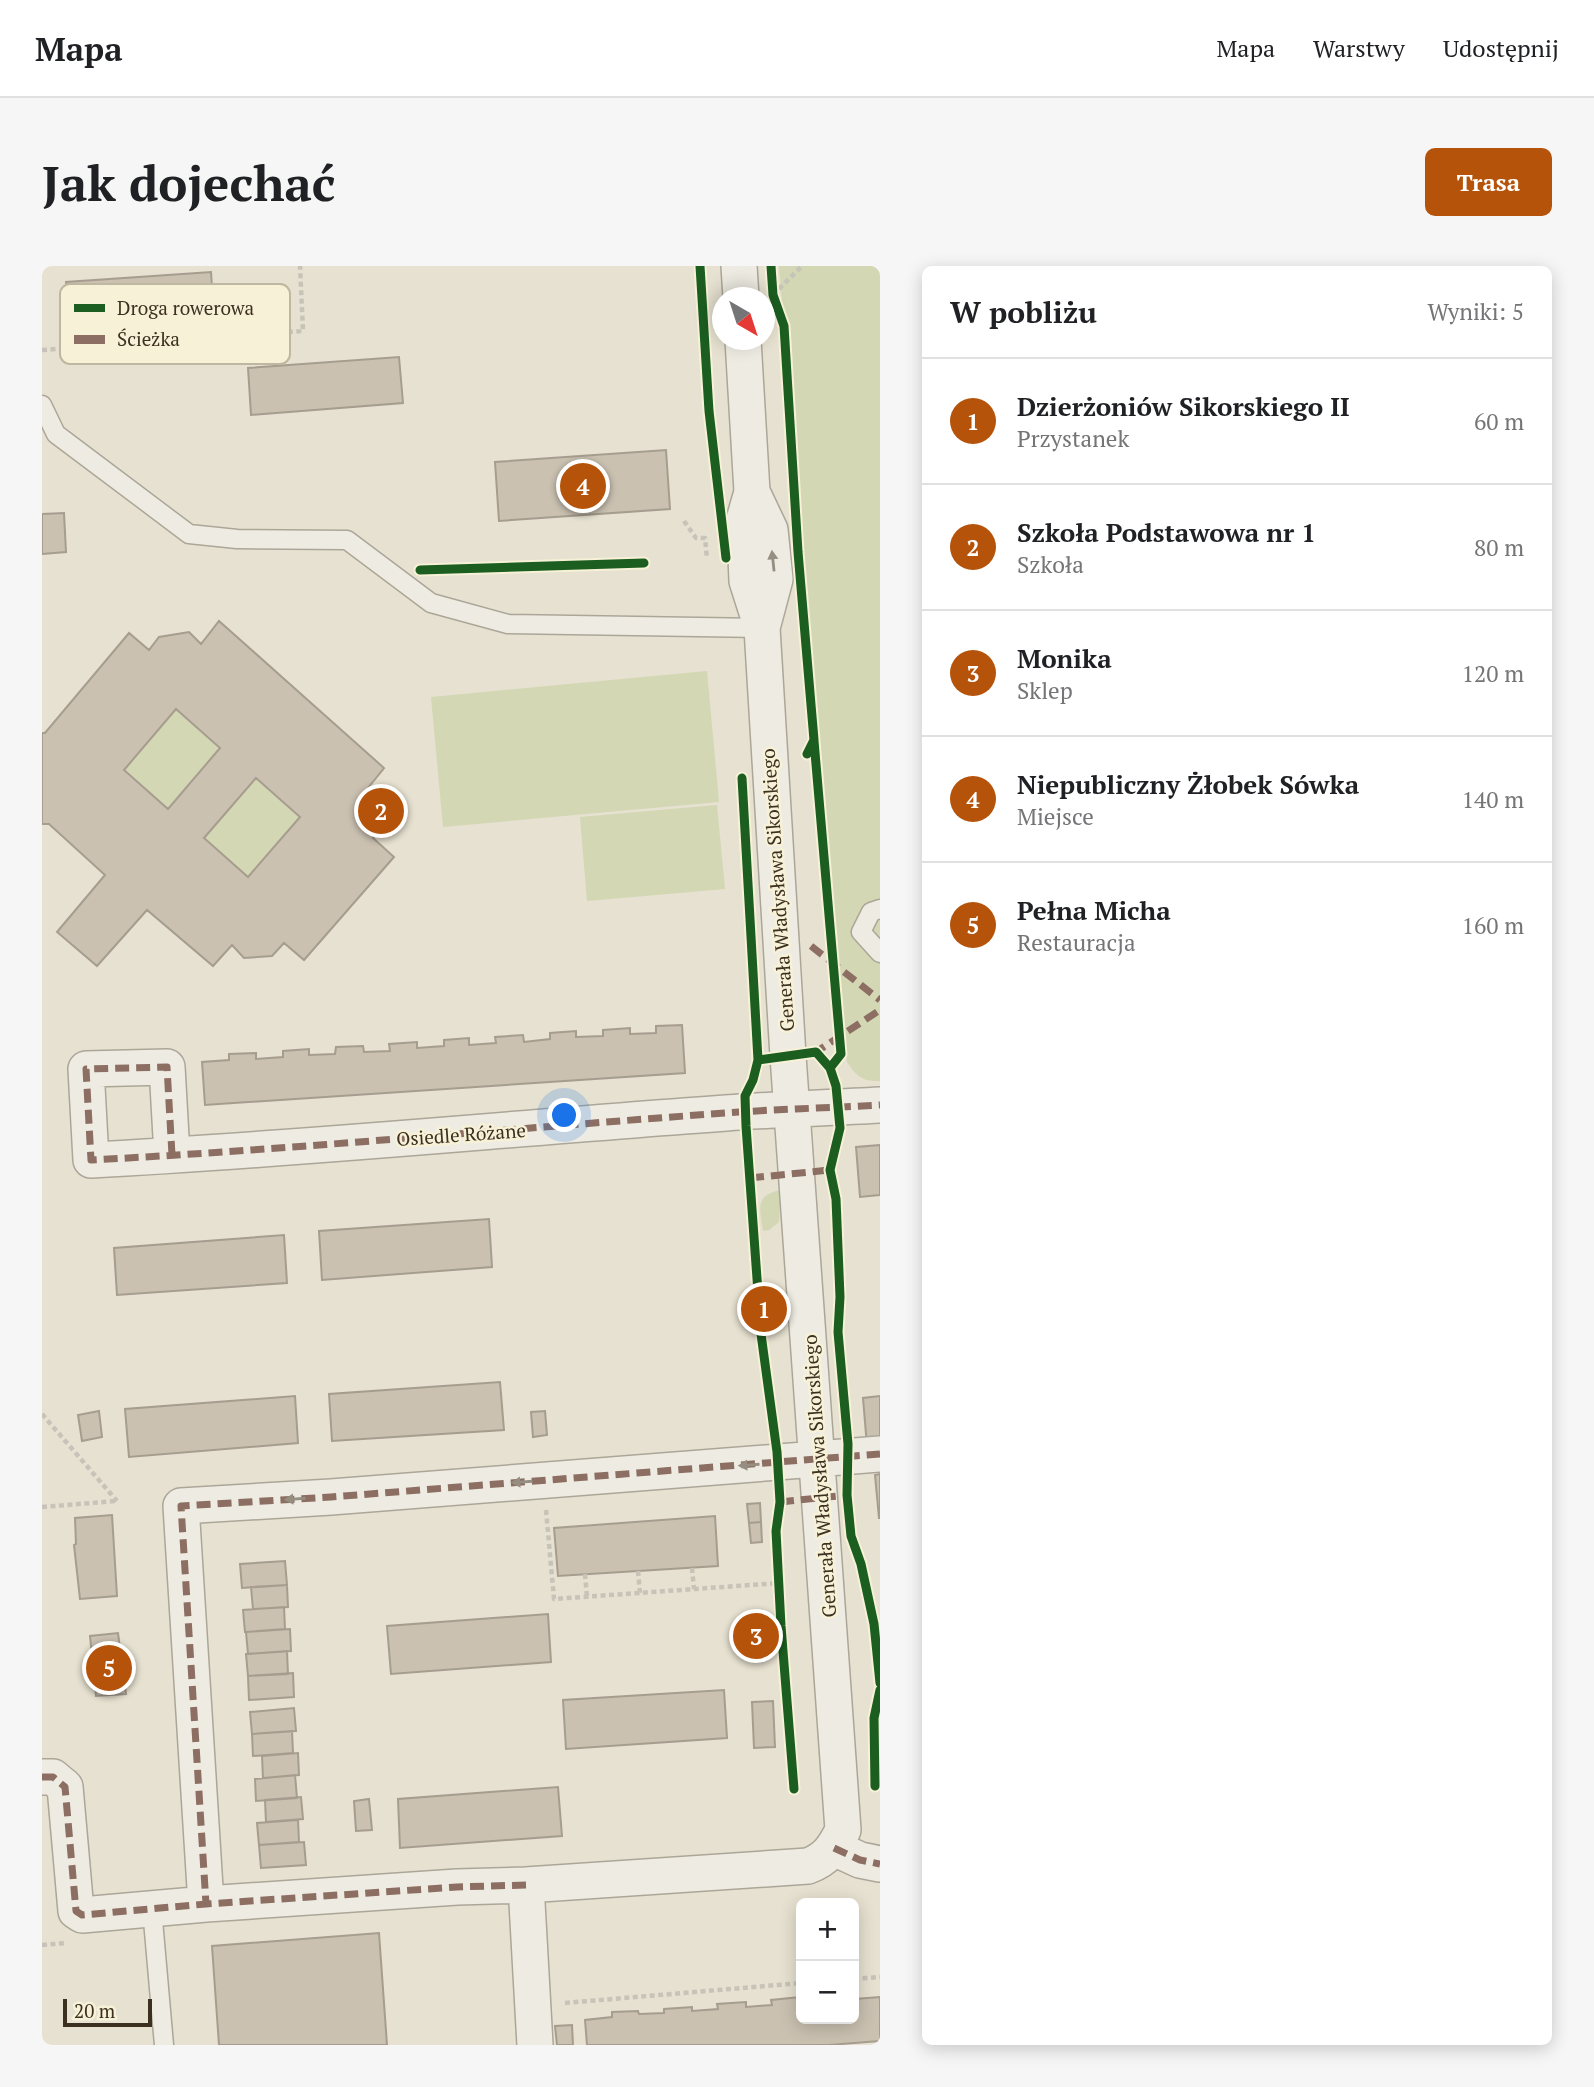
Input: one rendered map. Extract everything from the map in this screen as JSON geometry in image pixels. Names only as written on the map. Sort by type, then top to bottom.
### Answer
[{"type":"street","points":[[739,266],[752,287]]},
{"type":"street","name":"Generała Władysława Sikorskiego","points":[[744,350],[752,492],[770,530],[775,579],[762,628],[792,1110],[843,1808],[843,1830],[834,1848]]},
{"type":"street","name":"Osiedle Różane","points":[[172,1156],[726,1112],[880,1105]]},
{"type":"street","points":[[206,1904],[181,1506],[331,1497],[880,1454]]},
{"type":"street","points":[[42,1777],[53,1777],[65,1787],[76,1911],[82,1915],[457,1887],[526,1885],[808,1866],[821,1861],[834,1848],[860,1860],[880,1864]]},
{"type":"street","points":[[526,1885],[535,2045]]},
{"type":"lane","points":[[42,405],[49,435],[189,534],[237,539],[346,540],[431,603],[508,624],[762,628]]},
{"type":"lane","points":[[880,909],[872,912],[862,932],[880,953]]},
{"type":"lane","points":[[152,1909],[164,2045]]},
{"type":"path","points":[[290,332],[303,331],[300,266]]},
{"type":"path","points":[[770,287],[802,266]]},
{"type":"path","points":[[42,349],[60,348]]},
{"type":"path","points":[[684,522],[696,538],[705,538],[707,559]]},
{"type":"path","points":[[42,1414],[117,1501],[42,1507]]},
{"type":"path","points":[[546,1505],[554,1599],[779,1583]]},
{"type":"path","points":[[692,1568],[694,1589]]},
{"type":"path","points":[[638,1571],[639,1593]]},
{"type":"path","points":[[585,1574],[587,1597]]},
{"type":"path","points":[[765,1628],[780,1626]]},
{"type":"path","points":[[859,1979],[880,1977]]},
{"type":"path","points":[[534,2005],[796,1983]]},
{"type":"green space","points":[[779,266],[880,266],[880,1081],[861,1077],[847,1062]]},
{"type":"green space","points":[[707,671],[719,802],[443,827],[431,697]]},
{"type":"green space","points":[[176,709],[220,748],[168,809],[124,770]]},
{"type":"green space","points":[[256,778],[300,817],[248,877],[204,838]]},
{"type":"green space","points":[[717,805],[725,889],[587,901],[580,817]]},
{"type":"green space","points":[[781,1190],[779,1222],[763,1231],[760,1210],[763,1199],[772,1192]]},
{"type":"building","points":[[211,272],[212,284],[66,284]]},
{"type":"building","points":[[399,357],[403,403],[251,415],[248,368]]},
{"type":"building","points":[[666,450],[670,509],[499,521],[495,462]]},
{"type":"building","points":[[64,513],[66,552],[42,554],[42,514]]},
{"type":"building","points":[[219,621],[384,768],[368,788],[381,799],[383,826],[373,838],[394,857],[304,960],[284,943],[272,956],[244,958],[232,945],[213,966],[147,910],[97,966],[57,932],[105,875],[49,824],[42,824],[42,733],[45,733],[129,633],[149,650],[159,637],[189,632],[201,644]],"holes":[[[176,709],[220,748],[168,809],[124,770]],[[256,778],[300,817],[248,877],[204,838]]]},
{"type":"building","points":[[682,1025],[685,1073],[205,1105],[202,1062],[229,1060],[229,1054],[256,1053],[256,1059],[283,1057],[283,1051],[309,1049],[309,1055],[335,1054],[336,1047],[363,1046],[364,1052],[390,1051],[389,1044],[417,1042],[417,1048],[444,1046],[444,1040],[469,1038],[469,1045],[496,1043],[495,1037],[523,1035],[524,1042],[550,1039],[550,1033],[576,1031],[576,1037],[603,1036],[603,1030],[630,1028],[630,1034],[656,1033],[656,1026]]},
{"type":"building","points":[[880,1145],[880,1195],[860,1197],[856,1147]]},
{"type":"building","points":[[489,1219],[492,1267],[322,1280],[319,1231]]},
{"type":"building","points":[[284,1235],[287,1283],[117,1295],[114,1248]]},
{"type":"building","points":[[500,1382],[504,1430],[332,1441],[329,1394]]},
{"type":"building","points":[[295,1396],[298,1443],[129,1457],[125,1409]]},
{"type":"building","points":[[880,1396],[880,1444],[867,1446],[863,1398]]},
{"type":"building","points":[[99,1411],[102,1437],[82,1441],[78,1415]]},
{"type":"building","points":[[545,1411],[547,1435],[533,1437],[531,1412]]},
{"type":"building","points":[[880,1474],[880,1518],[879,1518],[875,1475]]},
{"type":"building","points":[[760,1503],[761,1522],[749,1523],[747,1504]]},
{"type":"building","points":[[112,1515],[117,1596],[80,1599],[74,1545],[75,1518]]},
{"type":"building","points":[[715,1516],[718,1566],[558,1576],[554,1528]]},
{"type":"building","points":[[761,1522],[762,1542],[751,1543],[749,1523]]},
{"type":"building","points":[[285,1561],[287,1585],[242,1588],[240,1564]]},
{"type":"building","points":[[287,1585],[288,1607],[253,1609],[251,1587]]},
{"type":"building","points":[[284,1607],[285,1629],[245,1632],[243,1610]]},
{"type":"building","points":[[548,1614],[551,1662],[391,1674],[387,1626]]},
{"type":"building","points":[[764,1615],[766,1643],[748,1645],[747,1616]]},
{"type":"building","points":[[290,1629],[291,1651],[248,1654],[246,1632]]},
{"type":"building","points":[[118,1633],[126,1694],[96,1696],[90,1636]]},
{"type":"building","points":[[287,1651],[288,1674],[248,1676],[246,1654]]},
{"type":"building","points":[[293,1673],[294,1697],[249,1700],[248,1676]]},
{"type":"building","points":[[724,1690],[727,1738],[566,1749],[563,1700]]},
{"type":"building","points":[[773,1701],[775,1747],[754,1748],[752,1702]]},
{"type":"building","points":[[294,1708],[296,1731],[252,1734],[250,1712]]},
{"type":"building","points":[[292,1731],[293,1753],[253,1756],[252,1734]]},
{"type":"building","points":[[298,1753],[299,1775],[263,1778],[262,1756]]},
{"type":"building","points":[[295,1775],[297,1798],[256,1801],[255,1779]]},
{"type":"building","points":[[558,1787],[562,1836],[400,1848],[398,1799]]},
{"type":"building","points":[[301,1797],[303,1819],[266,1822],[265,1800]]},
{"type":"building","points":[[369,1799],[372,1830],[356,1831],[354,1801]]},
{"type":"building","points":[[298,1820],[299,1842],[259,1845],[257,1823]]},
{"type":"building","points":[[304,1842],[306,1865],[261,1868],[259,1845]]},
{"type":"building","points":[[379,1933],[387,2045],[219,2045],[212,1946]]},
{"type":"building","points":[[796,1997],[796,2024],[859,2024],[859,1999],[880,1997],[880,2041],[829,2045],[587,2045],[585,2020],[612,2017],[612,2012],[664,2013],[664,2009],[692,2007],[692,2011],[718,2009],[717,2004],[746,2002],[746,2007],[772,2005],[771,2000]]},
{"type":"building","points":[[572,2025],[573,2045],[557,2045],[555,2026]]},
{"type":"marked path","points":[[811,946],[880,1000]]},
{"type":"marked path","points":[[812,1052],[816,1052],[880,1010]]},
{"type":"marked path","points":[[172,1155],[167,1067],[86,1069],[91,1160],[170,1155],[250,1150],[745,1112],[880,1105]]},
{"type":"marked path","points":[[750,1178],[830,1170]]},
{"type":"marked path","points":[[526,1885],[206,1904],[181,1506],[331,1497],[880,1454]]},
{"type":"marked path","points":[[780,1502],[847,1495]]},
{"type":"marked path","points":[[42,1777],[53,1777],[65,1787],[76,1911],[82,1915],[206,1904]]},
{"type":"marked path","points":[[834,1848],[860,1860],[880,1864]]},
{"type":"cycle path","points":[[700,266],[709,411],[726,558]]},
{"type":"cycle path","points":[[771,266],[773,295],[784,326],[798,552],[814,740],[807,754]]},
{"type":"cycle path","points":[[420,570],[644,563]]},
{"type":"cycle path","points":[[814,741],[841,1054],[830,1068]]},
{"type":"cycle path","points":[[742,778],[758,1060],[745,1096],[746,1126],[761,1334],[777,1452],[780,1502],[776,1531],[794,1789]]},
{"type":"cycle path","points":[[758,1060],[816,1052],[830,1068],[836,1086],[840,1128],[830,1170],[836,1199],[840,1297],[838,1332],[848,1444],[847,1495],[851,1536],[861,1564],[874,1624],[880,1683]]},
{"type":"cycle path","points":[[875,1786],[874,1718],[880,1690]]},
{"type":"place","name":"Niepubliczny Żłobek Sówka","points":[[583,486]]},
{"type":"place","name":"Szkoła Podstawowa nr 1","points":[[381,811]]},
{"type":"place","name":"Dzierżoniów Sikorskiego II","points":[[764,1309]]},
{"type":"place","name":"Monika","points":[[756,1636]]},
{"type":"place","name":"Pełna Micha","points":[[109,1668]]}]
